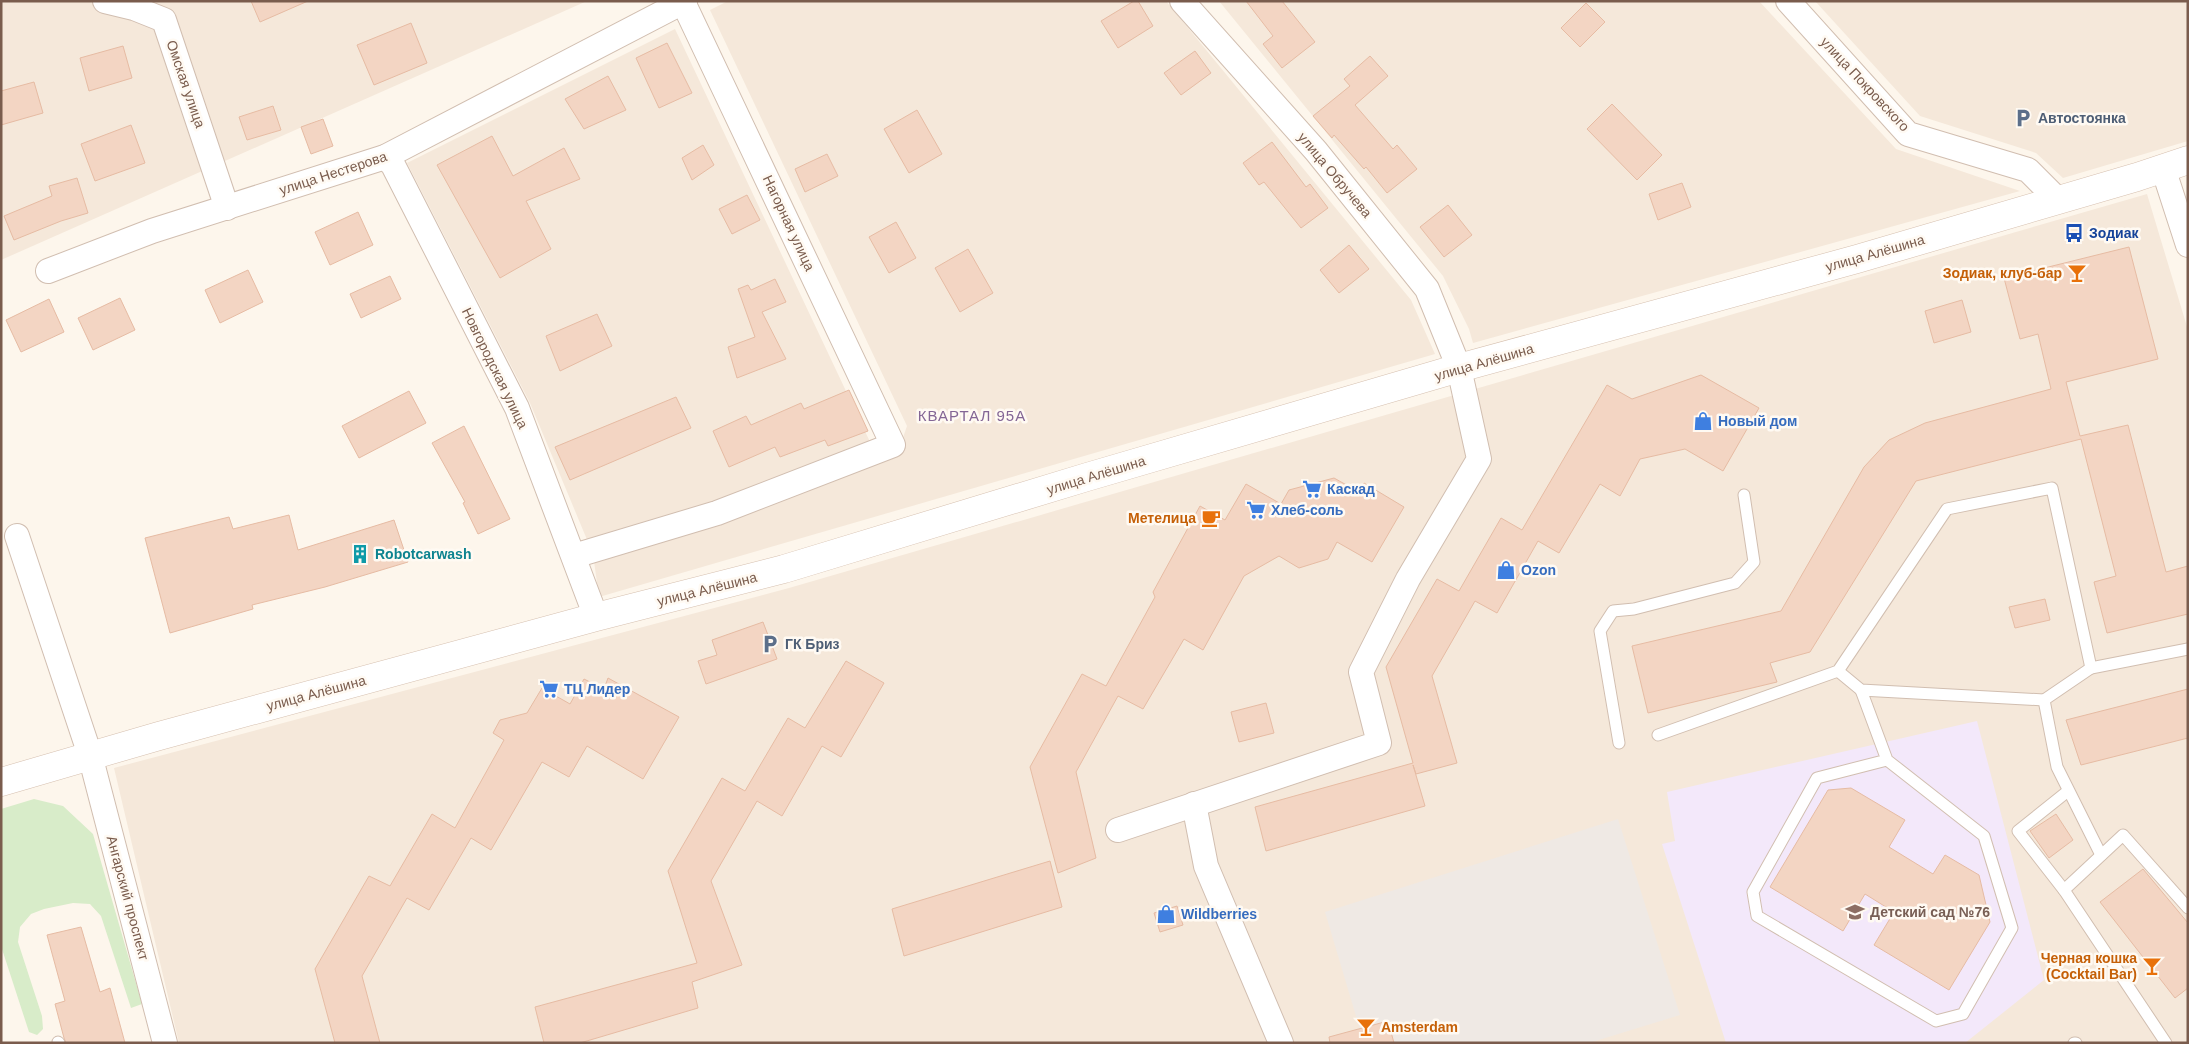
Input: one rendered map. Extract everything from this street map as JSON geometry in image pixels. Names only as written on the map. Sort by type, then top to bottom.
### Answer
[{"type":"street","name":"Омская улица","points":[[105,1],[134,8],[164,20],[227,208]]},
{"type":"street","name":"улица Обручева","points":[[1182,1],[1316,151],[1427,289],[1459,368],[1479,459],[1408,579],[1362,672],[1379,743],[1194,804]]},
{"type":"street","name":"улица Покровского","points":[[1788,1],[1908,134],[2028,170],[2058,200]]},
{"type":"street","name":"улица Нестерова","points":[[48,271],[152,231],[386,156],[684,2]]},
{"type":"street","name":"Нагорная улица","points":[[574,556],[717,513],[893,445],[684,2]]},
{"type":"street","name":"Новгородская улица","points":[[386,156],[393,165],[517,408],[596,617]]},
{"type":"street","name":"улица Алёшина","points":[[1,782],[90,755],[596,617],[784,569],[1096,474],[1459,368],[1857,259],[2176,164]]},
{"type":"street","points":[[2176,164],[2188,245]]},
{"type":"street","name":"Ангарский проспект","points":[[17,536],[90,755],[165,1043]]},
{"type":"street","points":[[1118,830],[1194,804],[1206,866],[1281,1043]]},
{"type":"lane","points":[[1658,735],[1838,671],[1947,509],[2052,488],[2090,668]]},
{"type":"lane","points":[[1619,743],[1600,631],[1613,612],[1634,609],[1735,583],[1754,562],[1744,496]]},
{"type":"lane","points":[[1861,690],[2044,700],[2090,668],[2188,649]]},
{"type":"lane","points":[[1838,671],[1861,690],[1887,760],[1984,836],[2012,928],[1963,1014],[1936,1021],[1757,916],[1753,892],[1817,778],[1887,760]]},
{"type":"lane","points":[[2044,700],[2057,767],[2068,792],[2102,855]]},
{"type":"lane","points":[[2068,792],[2018,831],[2064,890],[2166,1043]]},
{"type":"lane","points":[[2064,890],[2123,836],[2188,908]]},
{"type":"shaded area","points":[[587,1],[1,260],[1,2]]},
{"type":"shaded area","points":[[728,1],[1166,1],[1411,300],[1435,354],[599,597],[593,554],[530,403],[407,163],[675,29],[871,444],[898,452],[907,426],[710,10]]},
{"type":"shaded area","points":[[1219,1],[1759,1],[1896,149],[2020,191],[1473,343],[1469,329],[1443,276]]},
{"type":"shaded area","points":[[1815,1],[2188,1],[2188,141],[2063,178],[2036,153],[1920,116]]},
{"type":"shaded area","points":[[2147,194],[2188,330],[2188,1043],[179,1043],[114,768],[789,588]]},
{"type":"shaded area","name":"Детский сад №76","points":[[1977,721],[2044,980],[1965,1043],[1726,1043],[1662,844],[1675,841],[1667,792]]},
{"type":"shaded area","points":[[1618,819],[1680,1015],[1589,1043],[1364,1043],[1325,912]]},
{"type":"green space","points":[[34,799],[63,806],[93,834],[142,1004],[131,1008],[101,916],[90,904],[73,903],[44,909],[31,914],[20,927],[18,942],[42,1016],[43,1029],[37,1035],[29,1032],[1,946],[1,809]]},
{"type":"building","points":[[251,1],[308,1],[260,22]]},
{"type":"building","points":[[1134,1],[1138,1],[1153,26],[1118,48],[1101,21]]},
{"type":"building","points":[[1246,1],[1282,1],[1315,42],[1282,68],[1263,44],[1273,36]]},
{"type":"building","points":[[1586,3],[1605,22],[1580,47],[1561,28]]},
{"type":"building","points":[[411,23],[427,63],[374,85],[357,45]]},
{"type":"building","points":[[667,43],[692,93],[659,108],[636,58]]},
{"type":"building","points":[[123,46],[132,78],[89,91],[80,58]]},
{"type":"building","points":[[1195,51],[1211,73],[1181,95],[1164,73]]},
{"type":"building","points":[[1370,56],[1388,76],[1355,105],[1393,149],[1397,145],[1417,169],[1387,193],[1366,167],[1364,169],[1334,135],[1332,138],[1313,116],[1350,86],[1344,79]]},
{"type":"building","points":[[608,76],[626,110],[584,129],[565,99]]},
{"type":"building","points":[[34,82],[43,113],[1,125],[1,91]]},
{"type":"building","points":[[1612,104],[1662,155],[1637,180],[1587,129]]},
{"type":"building","points":[[273,106],[281,130],[247,140],[239,117]]},
{"type":"building","points":[[917,110],[942,154],[909,173],[884,129]]},
{"type":"building","points":[[323,119],[333,146],[311,154],[301,127]]},
{"type":"building","points":[[131,125],[145,163],[95,181],[81,144]]},
{"type":"building","points":[[492,136],[513,176],[564,148],[580,179],[526,201],[551,249],[500,278],[437,165]]},
{"type":"building","points":[[1272,142],[1306,187],[1310,184],[1328,208],[1301,228],[1264,182],[1259,185],[1243,163]]},
{"type":"building","points":[[703,145],[714,165],[692,180],[682,158]]},
{"type":"building","points":[[827,154],[838,176],[805,192],[795,169]]},
{"type":"building","points":[[77,178],[88,213],[61,221],[14,240],[4,216],[52,196],[49,186]]},
{"type":"building","points":[[1682,183],[1691,207],[1658,220],[1649,194]]},
{"type":"building","points":[[747,195],[760,220],[732,234],[719,209]]},
{"type":"building","points":[[1448,205],[1472,235],[1444,257],[1420,227]]},
{"type":"building","points":[[358,212],[373,245],[330,265],[315,232]]},
{"type":"building","points":[[896,222],[916,258],[889,273],[869,237]]},
{"type":"building","points":[[1349,245],[1369,269],[1339,293],[1320,270]]},
{"type":"building","points":[[2129,247],[2158,359],[2066,382],[2080,436],[2128,425],[2166,572],[2188,566],[2188,614],[2107,633],[2094,582],[2116,576],[2081,439],[1916,481],[1810,652],[1770,663],[1777,682],[1648,713],[1632,646],[1781,611],[1864,467],[1889,440],[1925,423],[2051,389],[2038,334],[2020,339],[2004,278]]},
{"type":"building","points":[[968,249],[993,293],[960,312],[935,268]]},
{"type":"building","points":[[248,270],[263,302],[220,323],[205,290]]},
{"type":"building","points":[[390,276],[401,299],[361,318],[350,294]]},
{"type":"building","points":[[775,279],[786,302],[762,312],[786,359],[737,378],[728,347],[755,337],[738,289],[748,285],[751,290]]},
{"type":"building","points":[[120,298],[135,330],[93,350],[78,318]]},
{"type":"building","points":[[49,299],[64,332],[21,352],[6,320]]},
{"type":"building","points":[[1962,300],[1971,332],[1934,343],[1925,311]]},
{"type":"building","points":[[597,314],[612,346],[560,371],[546,336]]},
{"type":"building","points":[[1701,375],[1759,408],[1723,471],[1685,449],[1640,459],[1620,496],[1600,484],[1559,553],[1538,541],[1497,613],[1475,601],[1432,676],[1457,763],[1416,774],[1413,765],[1425,806],[1266,851],[1255,807],[1413,763],[1386,667],[1437,579],[1459,591],[1501,518],[1522,530],[1607,385],[1632,399]]},
{"type":"building","points":[[849,390],[868,431],[828,446],[825,440],[780,457],[775,447],[729,467],[713,431],[746,416],[751,425],[801,403],[804,409]]},
{"type":"building","points":[[409,391],[426,423],[359,458],[342,426]]},
{"type":"building","points":[[676,397],[691,428],[570,480],[555,447]]},
{"type":"building","points":[[464,426],[510,519],[478,534],[463,503],[465,502],[432,443]]},
{"type":"building","points":[[1334,478],[1359,492],[1364,483],[1404,507],[1372,562],[1337,542],[1328,559],[1299,568],[1279,556],[1244,576],[1203,650],[1184,639],[1143,709],[1118,696],[1076,772],[1096,858],[1058,873],[1030,767],[1082,674],[1106,686],[1155,597],[1153,592],[1200,506],[1225,520],[1246,484],[1281,504],[1289,490]]},
{"type":"building","points":[[289,515],[298,550],[394,520],[408,562],[325,587],[252,605],[253,609],[170,633],[145,538],[229,517],[233,529]]},
{"type":"building","points":[[2045,599],[2050,620],[2015,628],[2009,607]]},
{"type":"building","points":[[763,622],[777,659],[706,684],[698,661],[717,655],[712,640]]},
{"type":"building","points":[[846,661],[884,683],[841,757],[822,746],[782,816],[757,801],[711,881],[742,965],[692,982],[698,1008],[580,1043],[544,1043],[535,1007],[697,963],[668,871],[722,778],[745,791],[788,718],[805,728]]},
{"type":"building","points":[[608,678],[679,717],[643,779],[587,746],[569,777],[542,762],[491,850],[471,838],[429,910],[407,898],[362,976],[380,1043],[335,1043],[315,969],[369,876],[390,886],[432,814],[455,828],[504,740],[493,733],[500,720],[527,713],[542,688],[570,704],[584,679],[604,689]]},
{"type":"building","points":[[2188,689],[2188,738],[2081,765],[2066,720]]},
{"type":"building","points":[[1266,703],[1274,733],[1239,742],[1231,712]]},
{"type":"building","points":[[1851,788],[1905,820],[1889,847],[1933,874],[1945,855],[1979,875],[1990,922],[1949,990],[1874,945],[1894,912],[1865,894],[1843,931],[1770,887],[1828,790]]},
{"type":"building","points":[[2056,814],[2073,840],[2049,858],[2030,831]]},
{"type":"building","points":[[1050,861],[1062,907],[904,956],[892,909]]},
{"type":"building","points":[[2143,869],[2188,923],[2188,988],[2175,998],[2100,902]]},
{"type":"building","points":[[1177,906],[1183,925],[1160,932],[1154,913]]},
{"type":"building","points":[[81,927],[100,992],[110,988],[125,1043],[66,1043],[64,1038],[55,1004],[65,1001],[47,935]]},
{"type":"building","points":[[1388,1021],[1394,1043],[1330,1043],[1329,1037]]},
{"type":"place","name":"Автостоянка","points":[[2023,118]]},
{"type":"place","name":"Зодиак","points":[[2074,233]]},
{"type":"place","name":"Зодиак, клуб-бар","points":[[2077,273]]},
{"type":"place","name":"Новый дом","points":[[1703,421]]},
{"type":"place","name":"Каскад","points":[[1312,489]]},
{"type":"place","name":"Хлеб-соль","points":[[1256,510]]},
{"type":"place","name":"Метелица","points":[[1211,518]]},
{"type":"place","name":"Robotcarwash","points":[[360,554]]},
{"type":"place","name":"Ozon","points":[[1506,570]]},
{"type":"place","name":"ГК Бриз","points":[[770,644]]},
{"type":"place","name":"ТЦ Лидер","points":[[549,689]]},
{"type":"place","name":"Детский сад №76","points":[[1855,912]]},
{"type":"place","name":"Wildberries","points":[[1166,914]]},
{"type":"place","name":"Черная кошка (Cocktail Bar)","points":[[2152,966]]},
{"type":"place","name":"Amsterdam","points":[[1366,1027]]},
{"type":"district","name":"КВАРТАЛ 95А","points":[[972,415]]}]
